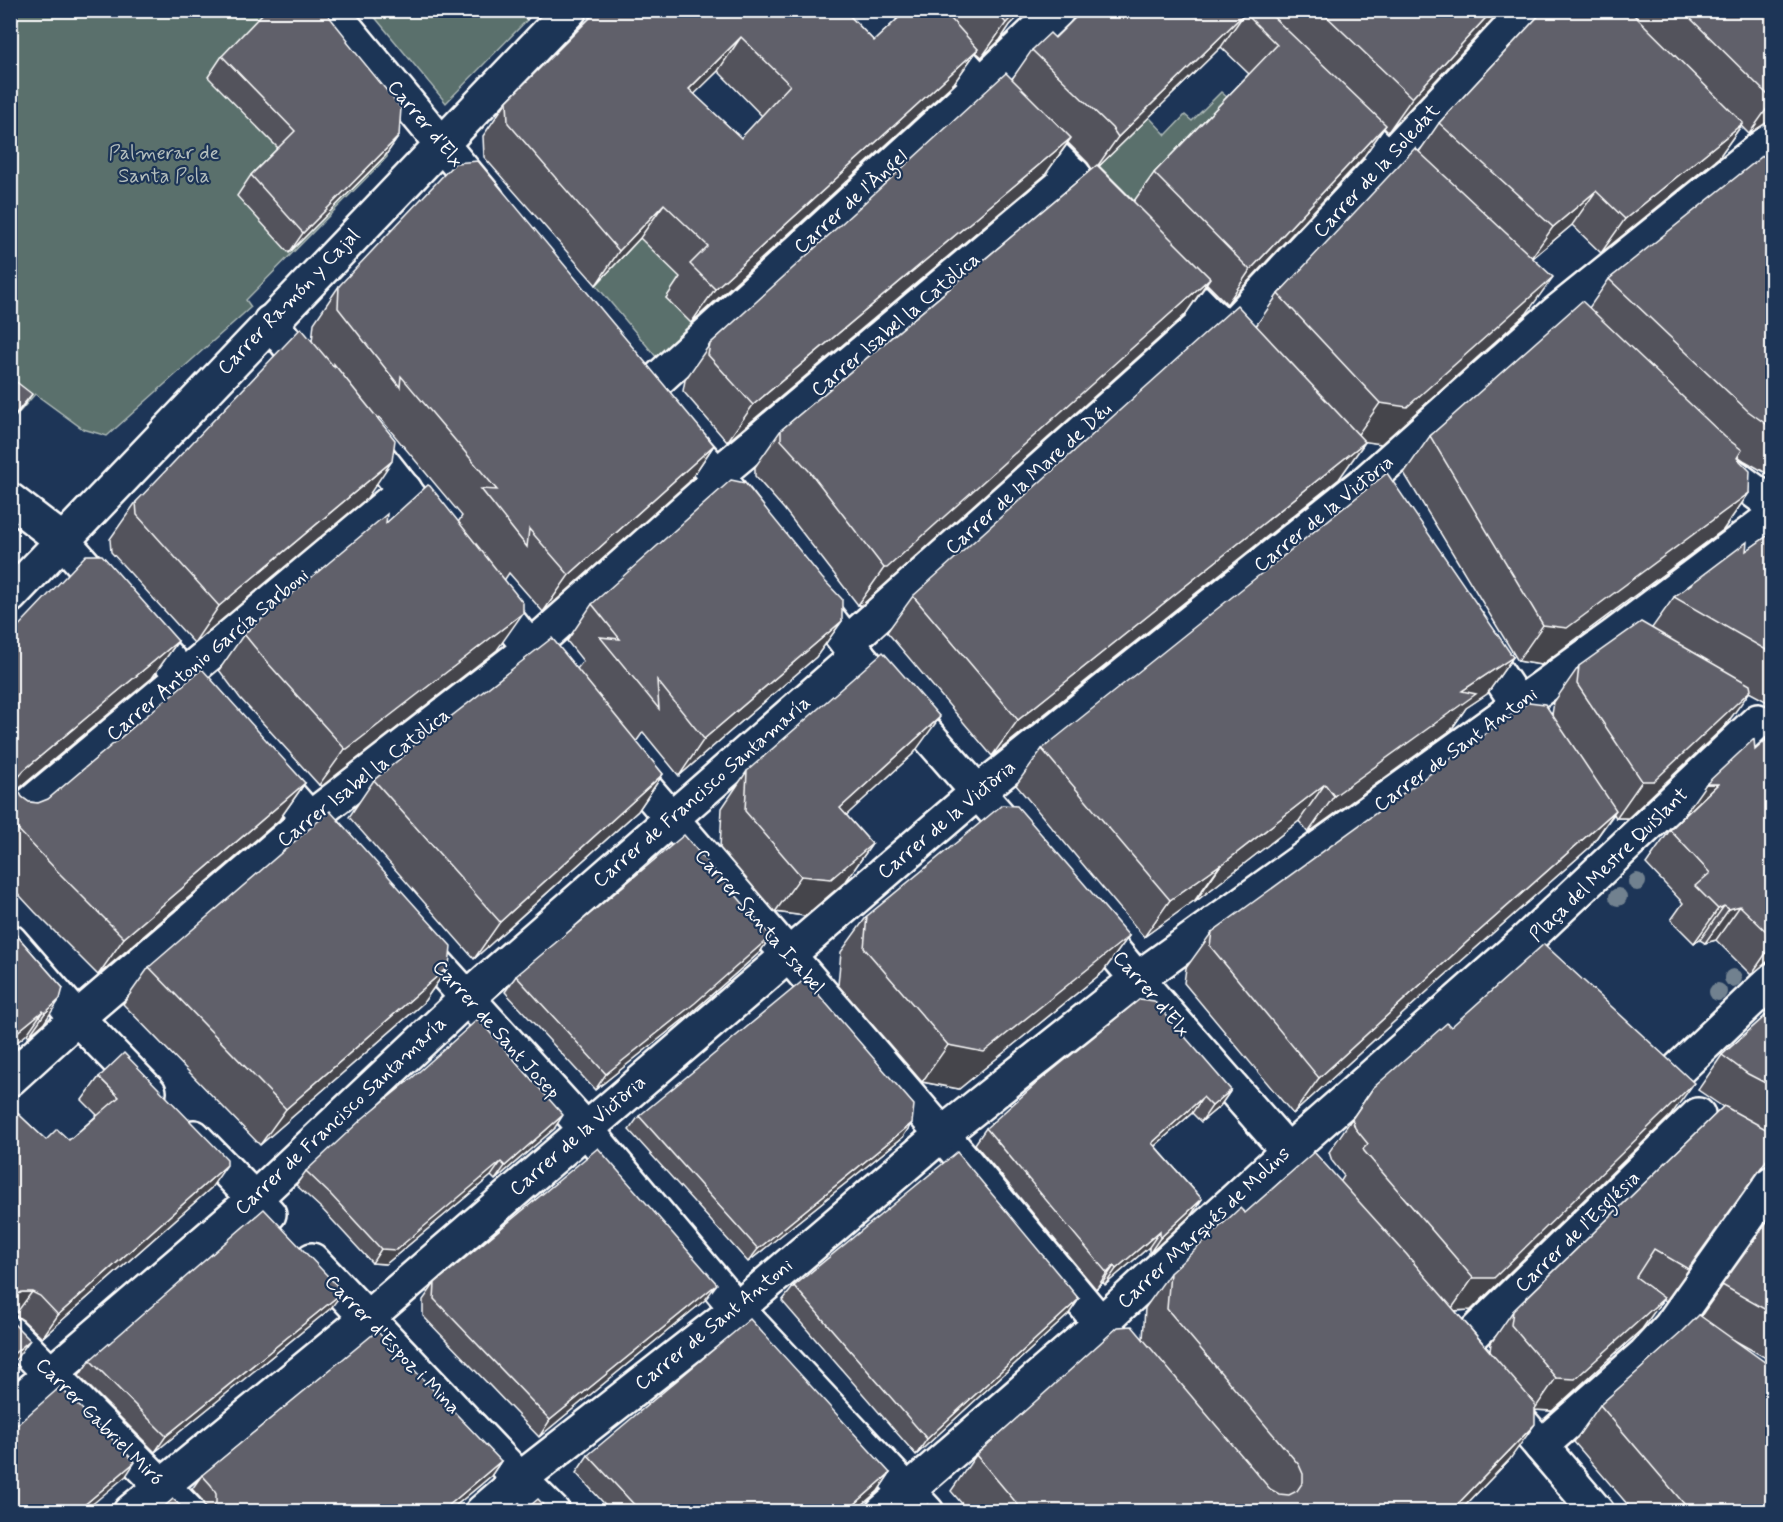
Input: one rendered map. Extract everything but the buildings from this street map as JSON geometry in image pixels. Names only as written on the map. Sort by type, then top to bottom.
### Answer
[{"type":"street","name":"Carrer d'Elx","points":[[331,10],[502,218]]},
{"type":"street","name":"Carrer Ramón y Cajal","points":[[10,596],[570,10]]},
{"type":"street","points":[[912,10],[981,84],[1074,175],[1266,373]]},
{"type":"street","name":"Carrer de l'Àngel","points":[[719,477],[636,383],[981,84],[1058,10]]},
{"type":"street","name":"Carrer de la Soledat","points":[[1219,324],[1388,158],[1527,10]]},
{"type":"street","points":[[1319,92],[1448,212]]},
{"type":"street","points":[[1722,135],[1773,183]]},
{"type":"street","name":"Carrer de la Victòria","points":[[130,1512],[367,1318],[979,791],[1566,321],[1773,139]]},
{"type":"street","name":"Carrer Isabel la Catòlica","points":[[10,1079],[77,1018],[309,819],[529,649],[719,477],[1074,175]]},
{"type":"street","points":[[1532,289],[1566,321]]},
{"type":"street","points":[[270,322],[581,712]]},
{"type":"street","name":"Carrer de la Mare de Déu","points":[[853,649],[1219,324]]},
{"type":"street","points":[[1695,444],[1712,460],[1773,504]]},
{"type":"street","points":[[1344,456],[1367,481],[1387,510]]},
{"type":"street","points":[[719,477],[770,543]]},
{"type":"street","name":"Carrer Antonio García Sarboni","points":[[10,821],[405,490]]},
{"type":"street","points":[[10,500],[62,540],[364,882]]},
{"type":"street","name":"Carrer de Sant Antoni","points":[[482,1512],[520,1479],[737,1309],[942,1134],[1137,979],[1614,636],[1773,517]]},
{"type":"street","points":[[791,570],[853,649],[1047,871]]},
{"type":"street","points":[[1459,617],[1545,744]]},
{"type":"street","points":[[1614,636],[1645,654]]},
{"type":"street","name":"Carrer de Francisco Santamaría","points":[[10,1409],[254,1199],[467,998],[671,820],[853,649]]},
{"type":"street","name":"Plaça del Mestre Quislant","points":[[1548,967],[1522,943],[1618,854],[1766,724],[1728,703]]},
{"type":"street","name":"Carrer Santa Isabel","points":[[604,739],[942,1134],[1153,1386]]},
{"type":"street","points":[[1598,824],[1618,854]]},
{"type":"street","name":"Carrer d'Elx","points":[[1069,898],[1350,1223]]},
{"type":"street","name":"Carrer de Sant Josep","points":[[396,918],[586,1129],[737,1309],[917,1500]]},
{"type":"street","name":"Carrer d'Espoz i Mina","points":[[10,940],[77,1018],[254,1199],[553,1512]]},
{"type":"street","name":"Carrer Marqués de Molins","points":[[883,1512],[917,1500],[1100,1324],[1288,1151],[1522,943]]},
{"type":"street","points":[[1726,1130],[1698,1114],[1676,1097],[1657,1073],[1773,980]]},
{"type":"street","name":"Carrer de l'Església","points":[[1471,1364],[1698,1114]]},
{"type":"street","points":[[1542,1446],[1645,1354],[1681,1333],[1773,1183]]},
{"type":"street","points":[[1435,1322],[1597,1512]]},
{"type":"street","name":"Carrer Gabriel Miró","points":[[10,1333],[188,1512]]},
{"type":"green space","points":[[378,10],[518,10],[527,20],[446,103],[373,15]]},
{"type":"green space","name":"Palmerar de Santa Pola","points":[[11,11],[293,11],[389,127],[387,157],[246,300],[251,307],[107,436],[83,429],[35,394],[11,422]]},
{"type":"green space","points":[[1221,92],[1233,102],[1130,206],[1095,170],[1149,117],[1166,135],[1185,115],[1192,121]]},
{"type":"green space","points":[[642,236],[684,280],[666,298],[693,324],[657,358],[596,285]]}]
